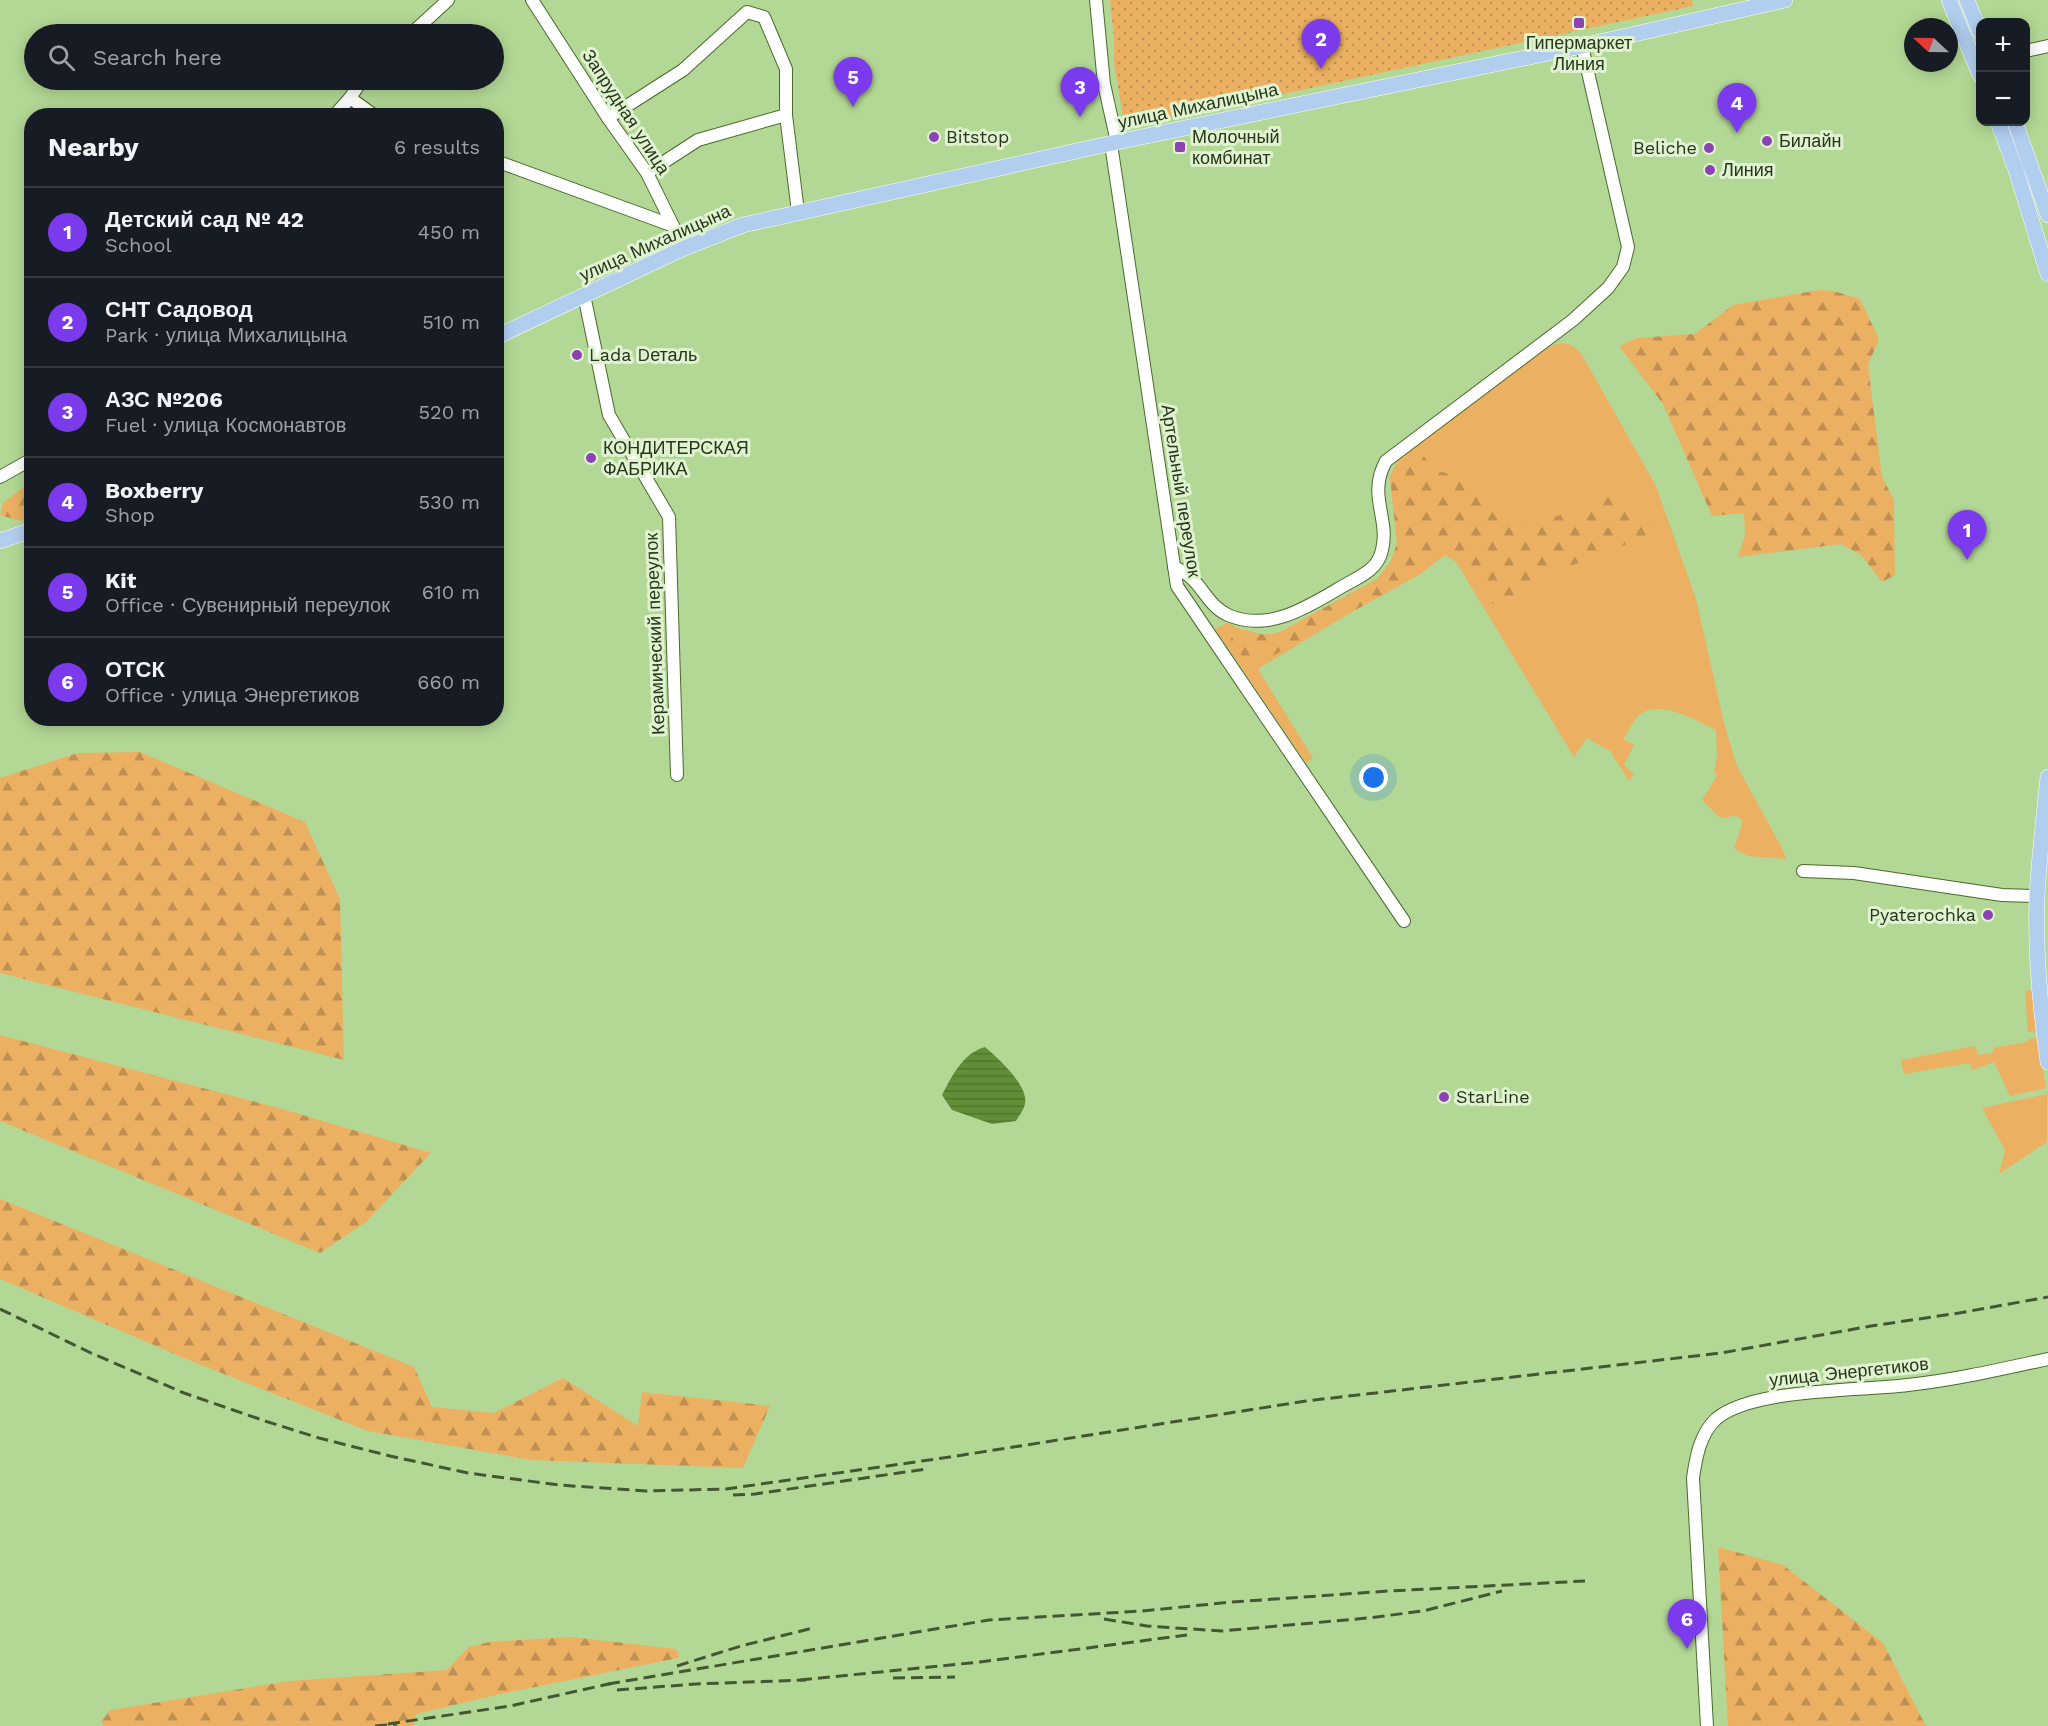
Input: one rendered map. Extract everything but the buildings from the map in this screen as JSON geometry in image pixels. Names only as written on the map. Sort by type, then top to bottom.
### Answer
[{"type":"main road","name":"улица Михалицына","points":[[504,333],[684,248],[743,225],[1114,143],[1582,46],[1785,0]]},
{"type":"main road","points":[[1949,0],[1979,72]]},
{"type":"main road","points":[[1967,0],[1976,22]]},
{"type":"main road","points":[[2000,126],[2016,170],[2048,274]]},
{"type":"main road","points":[[2016,126],[2048,215]]},
{"type":"main road","points":[[0,541],[24,533]]},
{"type":"main road","points":[[2048,777],[2037,896],[2037,959],[2044,1000],[2048,1062]]},
{"type":"street","points":[[422,24],[448,0]]},
{"type":"street","name":"Запрудная улица","points":[[532,0],[646,173],[684,248]]},
{"type":"street","name":"Артельный переулок","points":[[1096,0],[1104,84],[1177,586],[1404,921]]},
{"type":"street","points":[[608,118],[683,70],[747,12],[764,17],[786,69],[786,116],[798,212]]},
{"type":"street","points":[[1174,567],[1195,580],[1215,606],[1225,614],[1249,621],[1274,619],[1298,613],[1373,568],[1382,552],[1378,482],[1380,471],[1386,461],[1573,320],[1608,288],[1623,267],[1628,247],[1582,46]]},
{"type":"street","points":[[2030,50],[2048,46]]},
{"type":"street","points":[[341,108],[355,90]]},
{"type":"street","points":[[350,98],[364,108]]},
{"type":"street","points":[[646,173],[698,140],[786,116]]},
{"type":"street","points":[[504,164],[671,225]]},
{"type":"street","name":"Керамический переулок","points":[[584,295],[609,415],[669,517],[677,775]]},
{"type":"street","points":[[0,477],[24,464]]},
{"type":"street","points":[[1803,871],[1854,873],[2002,895],[2037,896]]},
{"type":"street","name":"улица Энергетиков","points":[[1707,1726],[1693,1478],[1696,1457],[1709,1427],[1718,1418],[1738,1407],[1773,1397],[1910,1385],[2048,1359]]},
{"type":"green space","points":[[1110,0],[1692,0],[1693,6],[1125,128],[1114,64]]},
{"type":"green space","points":[[1819,290],[1833,291],[1860,299],[1879,339],[1868,365],[1882,477],[1894,500],[1895,575],[1882,582],[1861,555],[1841,544],[1738,557],[1745,535],[1744,513],[1712,516],[1663,404],[1619,346],[1637,338],[1695,334],[1733,305]]},
{"type":"green space","points":[[1563,343],[1571,345],[1581,353],[1656,486],[1696,599],[1724,723],[1737,766],[1786,859],[1748,856],[1734,848],[1743,821],[1736,816],[1720,818],[1702,800],[1717,776],[1714,772],[1717,757],[1716,730],[1699,721],[1668,710],[1648,710],[1639,715],[1623,739],[1634,745],[1624,765],[1634,774],[1629,781],[1610,751],[1587,738],[1574,757],[1456,562],[1445,555],[1258,669],[1313,758],[1306,763],[1215,629],[1227,623],[1248,632],[1260,634],[1282,631],[1377,579],[1391,561],[1397,543],[1390,477],[1398,460],[1540,353],[1553,345]]},
{"type":"green space","points":[[1418,449],[1436,471],[1463,476],[1481,503],[1500,518],[1535,522],[1579,510],[1595,496],[1617,497],[1652,517],[1656,530],[1595,559],[1544,572],[1498,607],[1486,599],[1458,559],[1445,555],[1419,575],[1258,664],[1245,658],[1230,640],[1235,632],[1245,630],[1268,636],[1282,631],[1377,579],[1391,561],[1397,543],[1390,477],[1398,460],[1410,451]]},
{"type":"green space","points":[[24,486],[24,520],[20,521],[0,515],[3,503]]},
{"type":"green space","points":[[140,752],[305,822],[340,899],[344,1060],[0,973],[0,778],[78,753]]},
{"type":"green space","points":[[2032,990],[2036,1031],[2028,1032],[2025,991]]},
{"type":"green space","points":[[0,1035],[279,1108],[431,1153],[366,1222],[320,1253],[0,1121]]},
{"type":"green space","points":[[2037,1038],[2046,1088],[2010,1096],[1994,1062],[1972,1070],[1970,1063],[1904,1074],[1901,1060],[1975,1046],[1978,1055],[1994,1052],[1993,1048]]},
{"type":"green space","points":[[2047,1094],[2047,1142],[1999,1174],[2005,1150],[1982,1108]]},
{"type":"green space","points":[[0,1199],[414,1367],[432,1407],[494,1413],[563,1378],[638,1426],[642,1392],[770,1406],[743,1468],[531,1460],[368,1431],[191,1361],[0,1279]]},
{"type":"green space","points":[[1718,1547],[1783,1565],[1883,1643],[1926,1726],[1728,1726]]},
{"type":"green space","points":[[571,1637],[676,1649],[679,1653],[678,1658],[496,1695],[416,1714],[414,1726],[103,1726],[102,1721],[110,1710],[290,1681],[447,1670],[469,1647],[489,1642]]},
{"type":"shaded area","points":[[985,1047],[1011,1073],[1022,1089],[1025,1104],[1016,1121],[992,1124],[952,1110],[942,1095],[964,1060],[970,1054]]},
{"type":"railway","points":[[0,1309],[91,1353],[184,1393],[319,1438],[468,1473],[559,1485],[646,1491],[726,1489],[950,1457],[1306,1401],[1721,1353],[2048,1297]]},
{"type":"railway","points":[[733,1495],[755,1494],[926,1469]]},
{"type":"railway","points":[[608,1684],[989,1620],[1142,1611],[1389,1591],[1585,1581]]},
{"type":"railway","points":[[1104,1619],[1147,1626],[1222,1631],[1423,1611],[1502,1591]]},
{"type":"railway","points":[[677,1666],[741,1646],[813,1628]]},
{"type":"railway","points":[[800,1680],[980,1662],[1187,1635]]},
{"type":"railway","points":[[893,1678],[955,1677]]},
{"type":"railway","points":[[617,1690],[696,1684],[806,1680]]},
{"type":"railway","points":[[388,1724],[510,1706],[613,1683]]},
{"type":"railway","points":[[375,1726],[397,1724]]},
{"type":"place","name":"Гипермаркет Линия","points":[[1579,23]]},
{"type":"place","name":"СНТ Садовод","points":[[1321,69]]},
{"type":"place","name":"Kit","points":[[853,107]]},
{"type":"place","name":"АЗС №206","points":[[1080,117]]},
{"type":"place","name":"Boxberry","points":[[1737,133]]},
{"type":"place","name":"Bitstop","points":[[934,137]]},
{"type":"place","name":"Билайн","points":[[1767,141]]},
{"type":"place","name":"Молочный комбинат","points":[[1180,147]]},
{"type":"place","name":"Beliche","points":[[1709,148]]},
{"type":"place","name":"Линия","points":[[1710,170]]},
{"type":"place","name":"Lada Dеталь","points":[[577,355]]},
{"type":"place","name":"КОНДИТЕРСКАЯ ФАБРИКА","points":[[591,458]]},
{"type":"place","name":"Детский сад № 42","points":[[1967,560]]},
{"type":"place","name":"Pyaterochka","points":[[1988,915]]},
{"type":"place","name":"StarLine","points":[[1444,1097]]},
{"type":"place","name":"ОТСК","points":[[1687,1649]]}]
